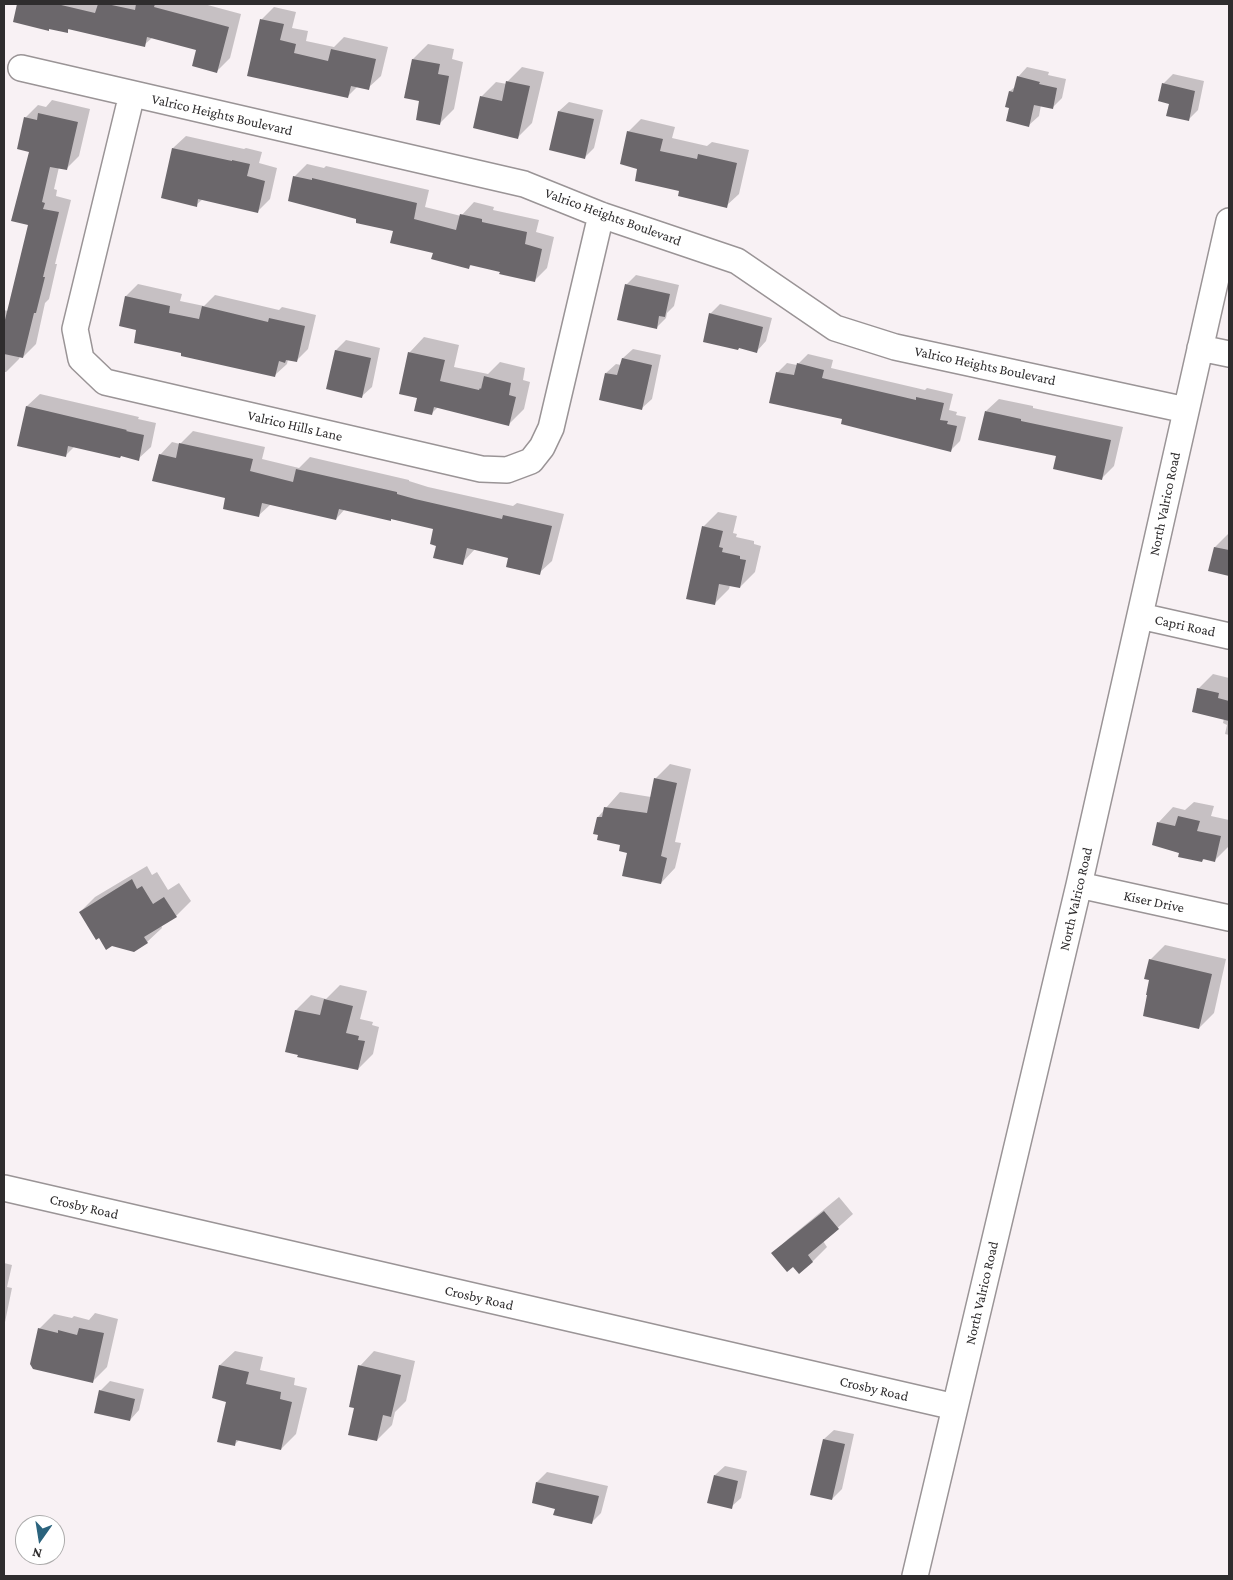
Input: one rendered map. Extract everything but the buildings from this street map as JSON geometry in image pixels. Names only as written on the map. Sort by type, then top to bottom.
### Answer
[{"type":"street","name":"Valrico Heights Boulevard","points":[[21,68],[524,184],[601,215],[737,261],[835,328],[895,347],[1186,410]]},
{"type":"street","name":"Valrico Hills Lane","points":[[132,94],[75,328],[81,359],[105,382],[481,469],[507,470],[531,461],[542,447],[552,428],[601,215]]},
{"type":"street","name":"North Valrico Road","points":[[915,1576],[1079,885],[1229,221]]},
{"type":"street","points":[[1200,348],[1229,354]]},
{"type":"street","name":"Capri Road","points":[[1140,616],[1229,636]]},
{"type":"street","name":"Kiser Drive","points":[[1079,885],[1229,918]]},
{"type":"street","name":"Crosby Road","points":[[4,1188],[955,1407]]}]
